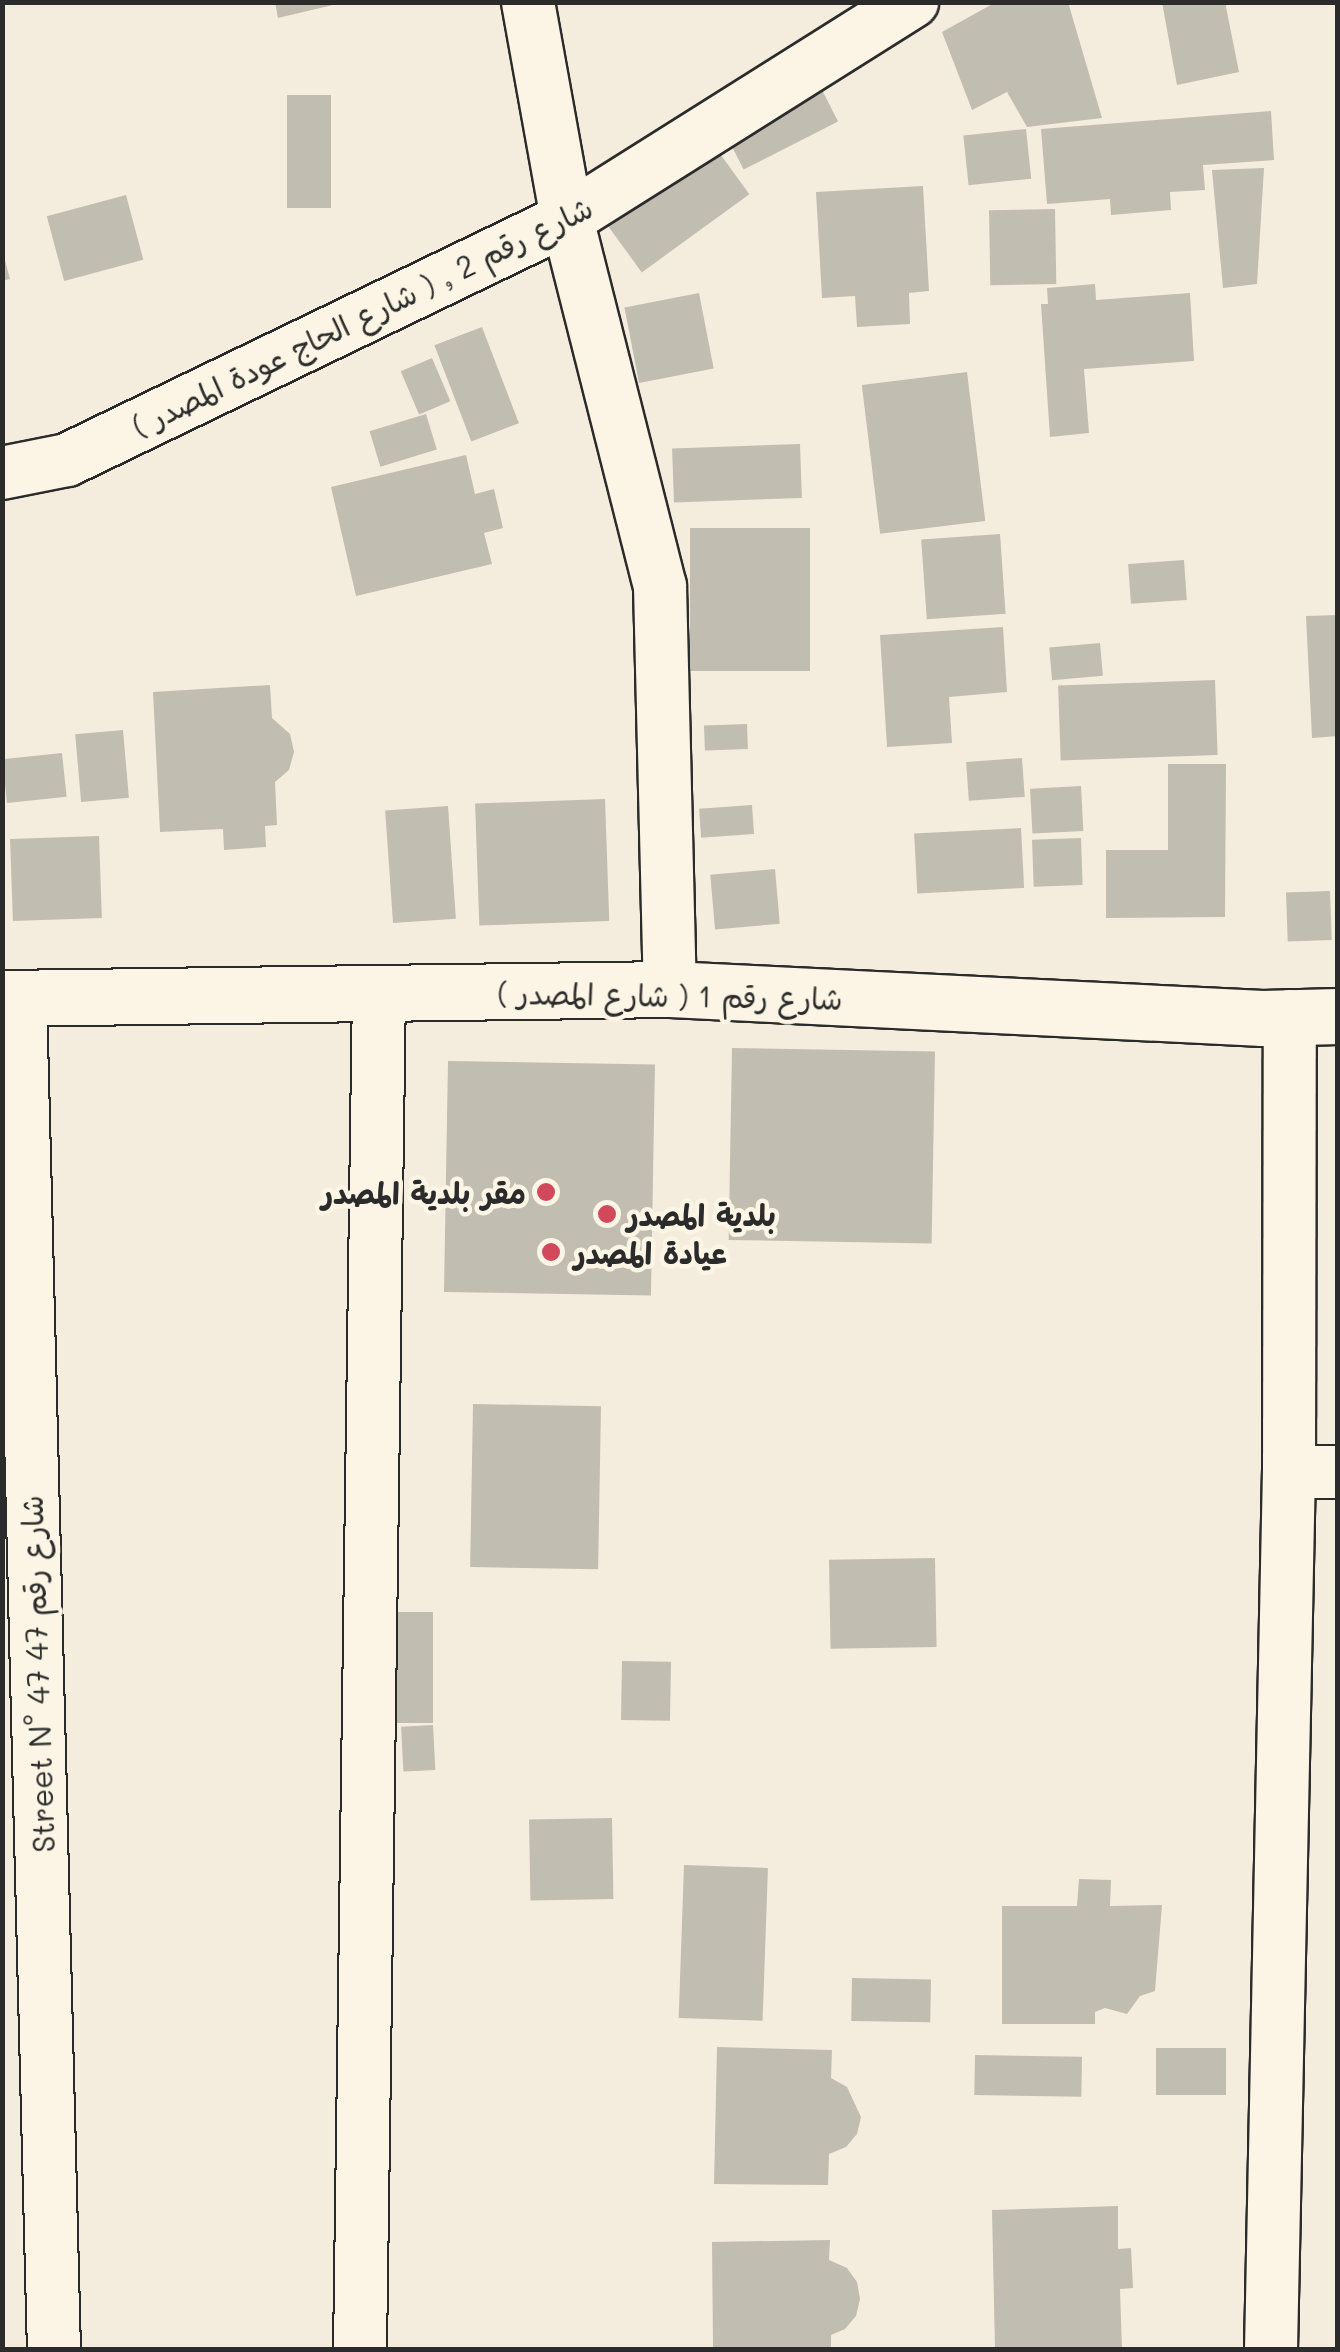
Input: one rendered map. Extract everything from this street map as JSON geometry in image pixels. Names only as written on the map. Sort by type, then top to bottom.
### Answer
[{"type":"street","points":[[528,2],[567,220],[660,586],[670,989]]},
{"type":"street","name":"شارع رقم 2 , ( شارع الحاج عودة المصدر )","points":[[2,473],[67,460],[567,220],[912,2]]},
{"type":"street","name":"شارع رقم 1 ( شارع المصدر )","points":[[11,998],[670,989],[1314,1016]]},
{"type":"street","points":[[360,2350],[379,992]]},
{"type":"street","name":"Street N° 47 شارع رقم 47","points":[[11,998],[54,2350]]},
{"type":"street","points":[[1271,2350],[1314,1472],[1314,1016]]},
{"type":"building","points":[[275,2],[337,2],[337,4],[278,18]]},
{"type":"building","points":[[996,2],[1068,2],[1102,118],[1027,127],[1007,92],[972,110],[942,32]]},
{"type":"building","points":[[1162,2],[1225,2],[1239,72],[1177,85]]},
{"type":"building","points":[[819,84],[838,121],[744,170],[725,132]]},
{"type":"building","points":[[287,95],[331,95],[331,208],[287,208]]},
{"type":"building","points":[[1271,111],[1274,160],[1203,165],[1205,190],[1170,192],[1171,210],[1111,215],[1110,199],[1047,204],[1041,129]]},
{"type":"building","points":[[1026,129],[1031,179],[969,185],[963,136]]},
{"type":"building","points":[[710,140],[749,194],[642,272],[602,218]]},
{"type":"building","points":[[1264,168],[1257,284],[1223,288],[1212,170]]},
{"type":"building","points":[[923,186],[929,291],[909,293],[910,324],[857,327],[855,296],[822,298],[816,192]]},
{"type":"building","points":[[126,195],[143,260],[64,281],[47,216]]},
{"type":"building","points":[[1055,209],[1056,284],[990,285],[989,210]]},
{"type":"building","points":[[2,249],[10,279],[2,281]]},
{"type":"building","points":[[1095,284],[1096,300],[1190,293],[1194,361],[1084,369],[1089,433],[1050,437],[1041,304],[1048,304],[1047,288]]},
{"type":"building","points":[[699,293],[714,369],[639,383],[624,308]]},
{"type":"building","points":[[482,327],[519,423],[471,441],[434,345]]},
{"type":"building","points":[[432,358],[450,401],[419,415],[401,371]]},
{"type":"building","points":[[967,372],[985,521],[880,534],[862,385]]},
{"type":"building","points":[[426,414],[437,449],[380,467],[370,431]]},
{"type":"building","points":[[800,444],[802,498],[674,502],[672,448]]},
{"type":"building","points":[[466,455],[475,494],[494,489],[503,528],[484,533],[492,564],[356,596],[331,487]]},
{"type":"building","points":[[690,528],[810,528],[810,671],[690,671]]},
{"type":"building","points":[[1000,534],[1006,614],[927,619],[921,540]]},
{"type":"building","points":[[1184,560],[1187,600],[1131,604],[1128,564]]},
{"type":"building","points":[[1338,615],[1338,736],[1312,738],[1306,616]]},
{"type":"building","points":[[1003,627],[1007,692],[949,697],[952,743],[887,747],[880,635]]},
{"type":"building","points":[[1100,643],[1103,676],[1052,680],[1049,647]]},
{"type":"building","points":[[1215,680],[1218,755],[1061,760],[1058,685]]},
{"type":"building","points":[[270,685],[272,718],[290,734],[294,752],[289,770],[275,782],[277,825],[265,826],[266,847],[224,850],[223,829],[160,832],[153,692]]},
{"type":"building","points":[[747,724],[748,749],[705,750],[704,726]]},
{"type":"building","points":[[123,730],[129,798],[81,802],[75,734]]},
{"type":"building","points":[[62,753],[67,797],[7,803],[2,759]]},
{"type":"building","points":[[1022,758],[1025,797],[969,801],[966,762]]},
{"type":"building","points":[[1168,764],[1226,764],[1225,917],[1106,918],[1106,850],[1168,850]]},
{"type":"building","points":[[1081,786],[1083,831],[1032,834],[1030,789]]},
{"type":"building","points":[[605,799],[609,921],[479,925],[475,804]]},
{"type":"building","points":[[752,805],[754,834],[701,838],[699,809]]},
{"type":"building","points":[[448,806],[456,919],[393,923],[385,810]]},
{"type":"building","points":[[1021,828],[1024,888],[917,894],[914,834]]},
{"type":"building","points":[[99,836],[102,918],[13,921],[10,839]]},
{"type":"building","points":[[1081,838],[1083,885],[1034,887],[1032,840]]},
{"type":"building","points":[[775,869],[780,924],[715,929],[710,875]]},
{"type":"building","points":[[1330,891],[1332,940],[1288,942],[1286,893]]},
{"type":"building","points":[[732,1048],[935,1052],[932,1244],[729,1240]]},
{"type":"building","points":[[448,1061],[655,1065],[651,1296],[444,1292]]},
{"type":"building","points":[[473,1404],[601,1406],[598,1569],[470,1567]]},
{"type":"building","points":[[2,1440],[13,1441],[8,1502],[2,1501]]},
{"type":"building","points":[[935,1558],[937,1647],[831,1649],[829,1560]]},
{"type":"building","points":[[386,1612],[433,1612],[433,1723],[386,1723]]},
{"type":"building","points":[[622,1661],[671,1662],[670,1721],[621,1720]]},
{"type":"building","points":[[433,1725],[435,1770],[403,1772],[401,1727]]},
{"type":"building","points":[[612,1818],[613,1899],[530,1900],[529,1819]]},
{"type":"building","points":[[684,1865],[768,1868],[763,2021],[679,2018]]},
{"type":"building","points":[[1079,1879],[1111,1880],[1110,1906],[1162,1905],[1155,1991],[1140,1996],[1127,2014],[1105,2008],[1095,2012],[1095,2024],[1002,2024],[1002,1906],[1077,1906]]},
{"type":"building","points":[[852,1978],[931,1979],[930,2022],[851,2021]]},
{"type":"building","points":[[717,2047],[832,2050],[831,2078],[847,2087],[861,2117],[857,2134],[846,2147],[829,2154],[828,2185],[714,2184]]},
{"type":"building","points":[[1156,2048],[1226,2048],[1226,2095],[1156,2095]]},
{"type":"building","points":[[975,2055],[1082,2057],[1081,2097],[974,2095]]},
{"type":"building","points":[[1118,2206],[1118,2249],[1131,2248],[1133,2288],[1120,2289],[1122,2350],[995,2350],[992,2210]]},
{"type":"building","points":[[830,2240],[829,2260],[847,2268],[857,2282],[860,2299],[856,2316],[845,2329],[831,2335],[831,2350],[713,2350],[712,2242]]},
{"type":"place","name":"مقر بلدية المصدر","points":[[546,1192]]},
{"type":"place","name":"بلدية المصدر","points":[[607,1214]]},
{"type":"place","name":"عيادة المصدر","points":[[551,1252]]}]
